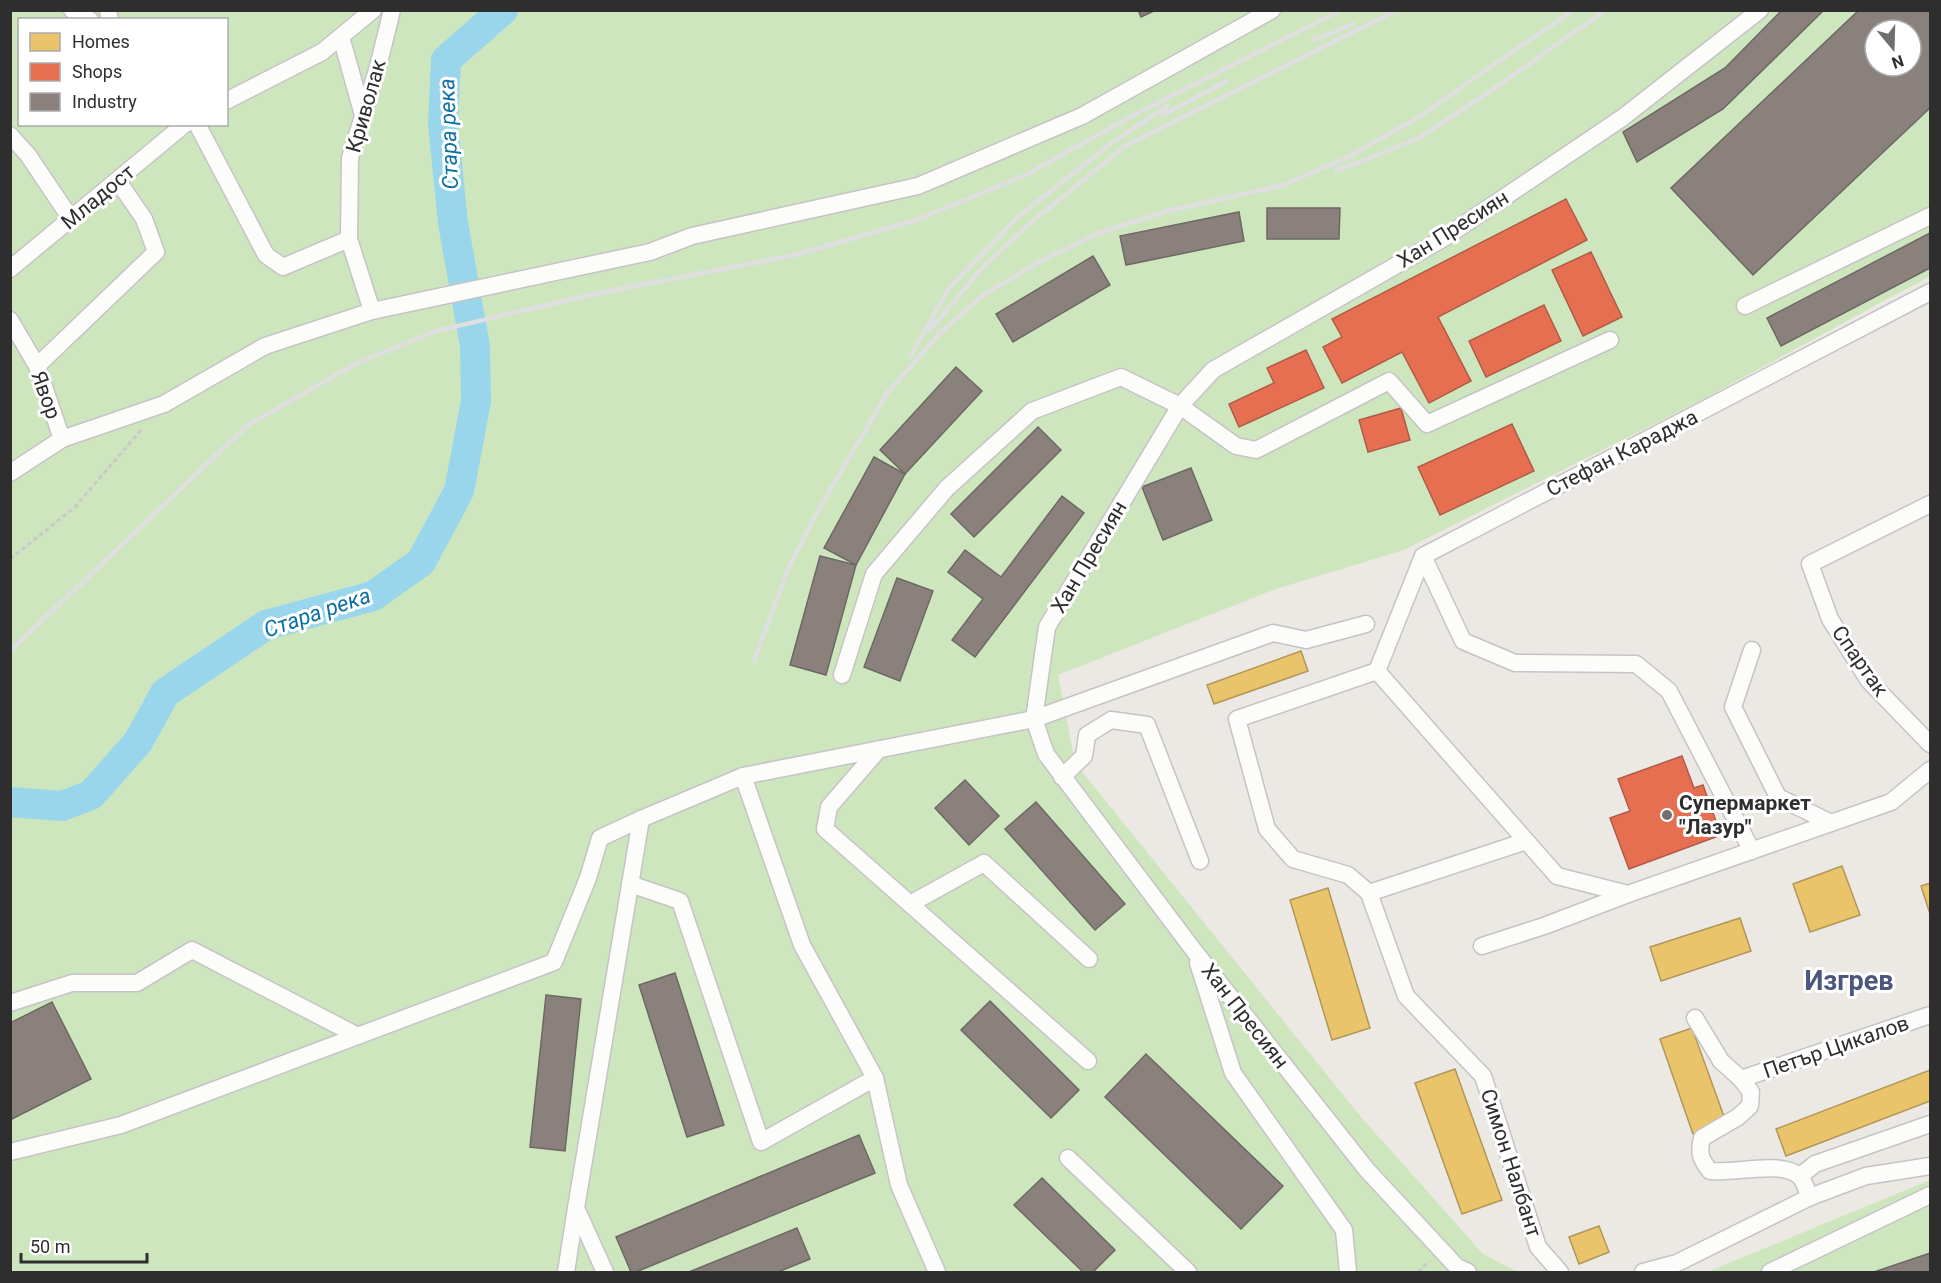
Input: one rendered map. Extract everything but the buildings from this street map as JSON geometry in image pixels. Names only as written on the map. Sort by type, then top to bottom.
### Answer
[{"type":"street","points":[[72,10],[86,18]]},
{"type":"street","points":[[228,100],[322,52],[373,10]]},
{"type":"street","name":"Криволак","points":[[349,239],[350,158],[378,67],[392,10]]},
{"type":"street","points":[[10,473],[62,439],[164,404],[265,346],[372,311],[650,252],[692,236],[918,186],[1082,116],[1272,10]]},
{"type":"street","name":"Хан Пресиян","points":[[1468,1272],[1457,1267],[1367,1170],[1195,952],[1046,754],[1034,719],[1047,627],[1180,406],[1213,370],[1444,238],[1622,118],[1760,10]]},
{"type":"street","points":[[341,36],[363,116]]},
{"type":"street","name":"Младост","points":[[10,269],[183,126]]},
{"type":"street","points":[[198,126],[266,255],[283,267],[349,239],[372,311]]},
{"type":"street","points":[[10,135],[28,155],[71,219]]},
{"type":"street","points":[[37,366],[156,252],[144,219],[118,181]]},
{"type":"street","points":[[1745,306],[1930,216]]},
{"type":"street","name":"Стефан Караджа","points":[[1423,556],[1930,292]]},
{"type":"street","name":"Явор","points":[[10,320],[37,366],[62,439]]},
{"type":"street","points":[[842,675],[874,574],[947,488],[1032,411],[1121,377],[1180,406],[1236,446],[1256,450],[1389,381],[1427,424],[1610,339]]},
{"type":"street","name":"Спартак","points":[[1930,504],[1810,564],[1830,619],[1869,681],[1930,744]]},
{"type":"street","points":[[1423,556],[1377,671],[1238,719],[1267,829],[1293,859],[1348,875],[1369,893],[1526,841]]},
{"type":"street","points":[[1423,556],[1462,641],[1515,663],[1636,664],[1669,691],[1752,851]]},
{"type":"street","points":[[10,1152],[121,1125],[554,962],[588,878],[600,838],[743,776],[1034,719],[1273,633],[1306,640],[1366,624]]},
{"type":"street","points":[[1752,650],[1733,706],[1778,797],[1832,823]]},
{"type":"street","points":[[1377,671],[1557,876],[1628,894]]},
{"type":"street","points":[[1062,777],[1084,756],[1087,735],[1111,720],[1147,724],[1200,861]]},
{"type":"street","points":[[879,749],[829,807],[825,829],[1088,1061]]},
{"type":"street","points":[[1482,946],[1891,802],[1930,770]]},
{"type":"street","points":[[743,776],[802,945],[874,1078],[899,1185],[937,1272]]},
{"type":"street","points":[[566,1272],[641,819]]},
{"type":"street","points":[[910,904],[984,862],[1089,958]]},
{"type":"street","points":[[630,884],[680,900],[761,1142],[874,1078]]},
{"type":"street","name":"Симон Налбант","points":[[1369,893],[1406,996],[1483,1076],[1538,1247],[1560,1272]]},
{"type":"street","points":[[10,1003],[72,983],[137,983],[192,950],[358,1036]]},
{"type":"street","points":[[1195,952],[1233,1073],[1344,1230],[1348,1272]]},
{"type":"street","name":"Петър Цикалов","points":[[1741,1079],[1930,1015]]},
{"type":"street","points":[[1695,1018],[1721,1061],[1741,1079],[1751,1092],[1750,1106],[1738,1117],[1702,1138],[1699,1149],[1701,1161],[1710,1171],[1723,1173],[1786,1169],[1800,1176],[1810,1197]]},
{"type":"street","points":[[1800,1176],[1815,1164],[1930,1124]]},
{"type":"street","points":[[1068,1158],[1188,1272]]},
{"type":"street","points":[[1643,1272],[1677,1263],[1810,1197],[1866,1176],[1930,1166]]},
{"type":"street","points":[[1770,1272],[1930,1195]]},
{"type":"street","points":[[576,1208],[604,1272]]},
{"type":"path","points":[[10,559],[75,507],[141,429]]},
{"type":"green space","points":[[10,11],[1930,11],[1930,276],[1700,401],[1404,550],[1276,589],[1058,675],[1075,763],[1361,1117],[1483,1254],[1518,1272],[11,1272]]},
{"type":"green space","points":[[1930,1180],[1930,1272],[1707,1272]]},
{"type":"waterway","name":"Стара река","points":[[10,802],[62,806],[91,795],[138,742],[165,693],[266,625],[373,596],[421,562],[459,491],[476,401],[475,346],[453,223],[443,124],[446,60],[503,10]]},
{"type":"railway","points":[[10,651],[248,425],[357,363],[436,331],[599,293],[795,255],[916,220],[1026,175],[1130,117],[1341,10]]},
{"type":"railway","points":[[930,330],[981,269],[1028,225],[1125,146],[1397,10]]},
{"type":"railway","points":[[884,397],[939,334],[983,295],[1039,262],[1099,233],[1164,212],[1284,185],[1346,158],[1417,118],[1573,10]]},
{"type":"railway","points":[[1336,170],[1419,138],[1606,10]]},
{"type":"railway","points":[[1313,40],[1354,24]]},
{"type":"railway","points":[[1163,115],[1227,81]]},
{"type":"railway","points":[[910,357],[949,288],[1018,217],[1113,142],[1168,106]]},
{"type":"railway","points":[[754,661],[789,567],[819,509],[889,390]]},
{"type":"place","name":"Супермаркет \"Лазур\"","points":[[1667,815]]},
{"type":"district","name":"Изгрев","points":[[1849,981]]}]
